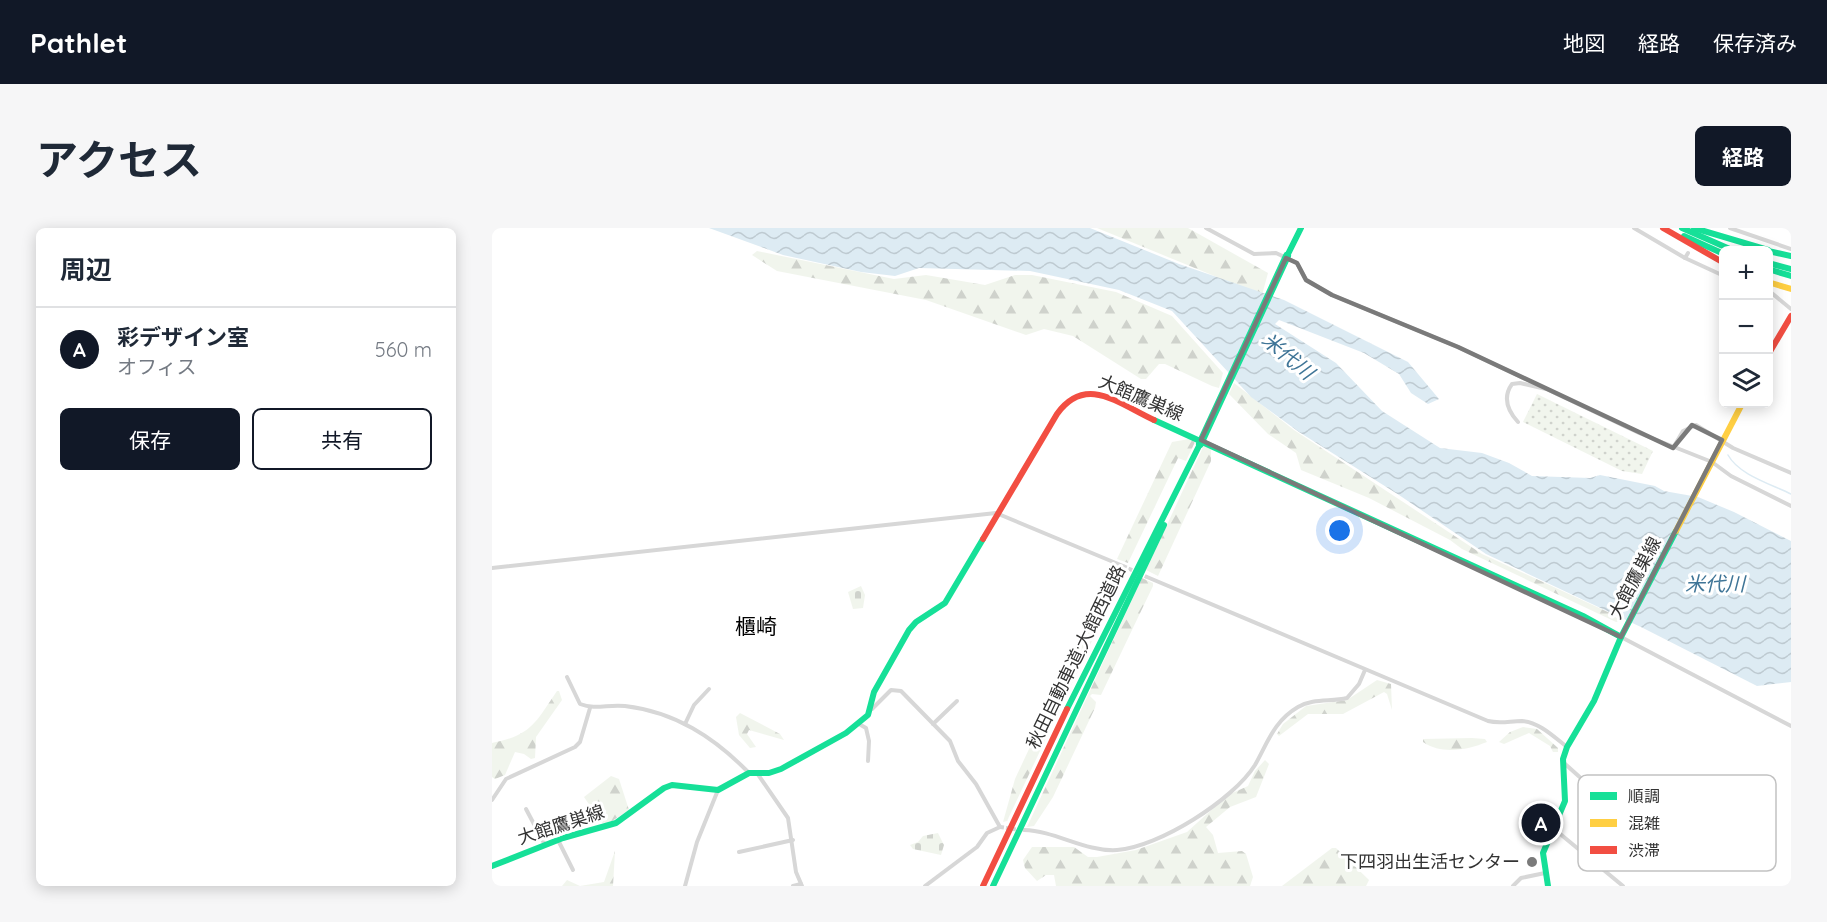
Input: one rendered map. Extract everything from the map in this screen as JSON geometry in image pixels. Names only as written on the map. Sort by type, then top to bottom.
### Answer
[{"type":"main road","name":"秋田自動車道;大館西道路","points":[[993,886],[1301,228]]},
{"type":"main road","points":[[1663,228],[1719,260]]},
{"type":"main road","points":[[1669,228],[1719,252]]},
{"type":"main road","points":[[1682,228],[1723,246]]},
{"type":"main road","points":[[1694,228],[1755,246]]},
{"type":"main road","points":[[1773,251],[1791,256]]},
{"type":"main road","points":[[1773,264],[1791,269]]},
{"type":"main road","points":[[1773,271],[1791,276]]},
{"type":"main road","points":[[1773,284],[1791,289]]},
{"type":"main road","points":[[1769,354],[1791,316]]},
{"type":"main road","name":"大館鷹巣線","points":[[492,866],[558,840],[616,824],[664,788],[672,785],[718,790],[753,773],[782,769],[859,724],[872,709],[874,692],[909,630],[916,622],[945,603],[996,513],[1063,405],[1070,397],[1086,391],[1098,394],[1623,633],[1740,408]]},
{"type":"main road","name":"秋田自動車道;大館西道路","points":[[983,886],[1096,648],[1200,444]]},
{"type":"main road","points":[[1548,886],[1543,853],[1565,801],[1563,762],[1567,747],[1599,692],[1623,633]]},
{"type":"street","points":[[1206,228],[1254,254],[1276,253],[1297,263],[1305,280],[1332,295],[1458,347],[1673,448],[1712,462],[1731,476],[1791,506]]},
{"type":"street","points":[[1634,228],[1685,258],[1719,274]]},
{"type":"street","points":[[1730,228],[1791,249]]},
{"type":"street","points":[[1685,258],[1688,253]]},
{"type":"street","points":[[1773,294],[1791,309]]},
{"type":"street","points":[[1518,422],[1507,406],[1506,396],[1512,384],[1520,383],[1549,390]]},
{"type":"street","points":[[1673,448],[1683,431],[1692,425],[1701,427],[1733,448],[1762,462],[1791,472]]},
{"type":"street","points":[[492,568],[996,513],[1123,566]]},
{"type":"street","points":[[1147,577],[1488,721],[1499,724],[1521,721],[1537,725],[1567,747]]},
{"type":"street","points":[[1623,633],[1791,726]]},
{"type":"street","points":[[1024,830],[1048,833],[1098,849],[1117,850],[1136,846],[1173,831],[1198,818],[1250,772],[1269,735],[1282,719],[1299,706],[1312,701],[1347,698],[1359,684],[1365,670]]},
{"type":"street","points":[[567,677],[575,699],[580,704],[590,708],[610,704],[628,707],[685,724],[714,740],[753,773],[770,789],[784,810],[793,840],[801,885],[793,886]]},
{"type":"street","points":[[685,724],[694,705],[709,689]]},
{"type":"street","points":[[872,709],[891,690],[901,691],[950,741],[961,766],[976,784],[1000,827],[987,833],[977,847],[925,886]]},
{"type":"street","points":[[933,724],[957,700]]},
{"type":"street","points":[[492,800],[506,779],[575,747],[580,742],[590,708]]},
{"type":"street","points":[[859,724],[866,728],[868,733],[868,761]]},
{"type":"street","points":[[1563,762],[1578,776]]},
{"type":"street","points":[[685,886],[696,842],[718,790]]},
{"type":"street","points":[[526,809],[545,845]]},
{"type":"street","points":[[1553,828],[1578,849]]},
{"type":"street","points":[[558,840],[573,870]]},
{"type":"street","points":[[739,852],[793,840]]},
{"type":"street","points":[[1605,871],[1623,886]]},
{"type":"street","points":[[1513,886],[1521,879],[1545,873]]},
{"type":"highlighted area","points":[[1286,258],[1297,263],[1306,280],[1332,295],[1458,347],[1673,448],[1692,425],[1722,440],[1621,637],[1201,440]]},
{"type":"green space","points":[[1097,228],[1188,228],[1268,273],[1262,295],[1251,291]]},
{"type":"green space","points":[[757,251],[894,279],[926,275],[985,285],[1015,275],[1032,275],[1116,292],[1172,316],[1223,373],[1219,388],[1165,364],[1159,364],[1146,379],[1141,379],[1073,336],[1044,329],[1026,335],[926,300],[777,271],[752,255]]},
{"type":"green space","points":[[1234,383],[1294,430],[1482,554],[1610,613],[1622,622],[1616,622],[1462,549],[1450,540],[1369,498],[1301,470],[1296,453],[1268,434],[1229,394]]},
{"type":"green space","points":[[1537,394],[1653,451],[1642,474],[1622,471],[1523,422]]},
{"type":"green space","points":[[1189,439],[1195,442],[1186,461],[1178,458],[1128,563],[1117,559],[1172,442]]},
{"type":"green space","points":[[1204,445],[1211,449],[1211,461],[1158,576],[1146,570]]},
{"type":"green space","points":[[1113,566],[1124,573],[1007,821],[1003,822],[1015,779],[1058,687],[1066,687],[1062,680]]},
{"type":"green space","points":[[1142,578],[1153,583],[1153,586],[1101,695],[1092,694],[1090,696],[1096,702],[1095,708],[1053,797],[1034,826],[1027,827]]},
{"type":"green space","points":[[861,586],[865,595],[863,608],[853,609],[848,592]]},
{"type":"green space","points":[[1377,680],[1391,684],[1392,710],[1387,694],[1384,692],[1343,714],[1308,714],[1279,736],[1277,734],[1283,724],[1306,706],[1347,700]]},
{"type":"green space","points":[[557,691],[562,700],[536,737],[535,758],[531,759],[515,752],[505,775],[495,779],[492,777],[492,743],[516,736],[531,726]]},
{"type":"green space","points":[[740,713],[780,734],[784,740],[749,730],[747,734],[756,747],[750,748],[739,735],[736,717]]},
{"type":"green space","points":[[1523,727],[1537,729],[1558,748],[1558,752],[1553,752],[1550,746],[1529,733],[1504,744],[1499,742],[1510,732]]},
{"type":"green space","points":[[1423,739],[1485,739],[1487,742],[1471,747],[1446,750],[1423,742]]},
{"type":"green space","points":[[1265,760],[1269,764],[1256,797],[1230,807],[1206,827],[1213,835],[1218,853],[1242,851],[1246,854],[1253,877],[1250,886],[1056,886],[1054,875],[1046,875],[1037,881],[1025,868],[1023,860],[1032,847],[1074,847],[1088,857],[1097,857],[1136,850],[1187,832],[1228,795],[1248,786],[1255,771]]},
{"type":"green space","points":[[611,776],[619,779],[629,810],[609,823],[602,823],[584,797]]},
{"type":"green space","points":[[938,833],[944,845],[941,855],[913,849],[910,845],[918,842],[923,836]]},
{"type":"green space","points":[[1332,848],[1336,848],[1369,880],[1366,886],[1282,886]]},
{"type":"green space","points":[[615,851],[613,886],[580,886],[604,882]]},
{"type":"green space","points":[[567,880],[580,886],[562,886]]},
{"type":"water","name":"米代川","points":[[709,228],[1090,228],[1179,264],[1284,300],[1408,362],[1439,399],[1428,404],[1411,393],[1399,374],[1364,353],[1279,320],[1275,324],[1336,363],[1382,411],[1440,448],[1482,453],[1509,463],[1532,476],[1590,478],[1600,475],[1698,497],[1734,512],[1791,541],[1791,682],[1757,686],[1643,628],[1486,554],[1399,495],[1299,432],[1251,397],[1172,311],[1119,290],[1030,271],[919,268],[895,276],[861,272],[783,255]]},
{"type":"waterway","points":[[1728,455],[1747,473],[1791,494]]},
{"type":"tunnel","points":[[1123,566],[1147,577]]},
{"type":"tunnel","points":[[1000,827],[1020,830]]},
{"type":"traffic: fast","points":[[1287,256],[1301,228]]},
{"type":"traffic: fast","points":[[1682,228],[1723,246]]},
{"type":"traffic: fast","points":[[1694,228],[1755,246]]},
{"type":"traffic: fast","points":[[1684,236],[1719,252]]},
{"type":"traffic: fast","points":[[1773,252],[1791,256]]},
{"type":"traffic: fast","points":[[1200,444],[1287,256]]},
{"type":"traffic: fast","points":[[1773,264],[1791,269]]},
{"type":"traffic: fast","points":[[1773,271],[1791,276]]},
{"type":"traffic: fast","points":[[1154,420],[1583,616],[1621,637]]},
{"type":"traffic: fast","points":[[1067,709],[1200,444]]},
{"type":"traffic: fast","points":[[993,886],[1164,525]]},
{"type":"traffic: fast","points":[[1548,886],[1543,853],[1565,801],[1563,759],[1567,747],[1594,701],[1621,637],[1676,531]]},
{"type":"traffic: fast","points":[[492,866],[563,838],[616,823],[664,788],[672,785],[718,790],[749,773],[769,773],[781,769],[846,733],[868,715],[874,692],[909,630],[916,622],[945,603],[983,539]]},
{"type":"traffic: slow","points":[[1773,284],[1791,289]]},
{"type":"traffic: slow","points":[[1676,531],[1740,408]]},
{"type":"traffic: jam","points":[[1663,228],[1719,260]]},
{"type":"traffic: jam","points":[[1769,354],[1791,316]]},
{"type":"traffic: jam","points":[[983,539],[1057,414],[1068,402],[1079,396],[1091,394],[1103,396],[1154,420]]},
{"type":"traffic: jam","points":[[983,886],[1067,709]]},
{"type":"place","name":"彩デザイン室","points":[[1541,823]]},
{"type":"place","name":"下四羽出生活センター","points":[[1532,862]]},
{"type":"district","name":"櫃崎","points":[[756,627]]}]
